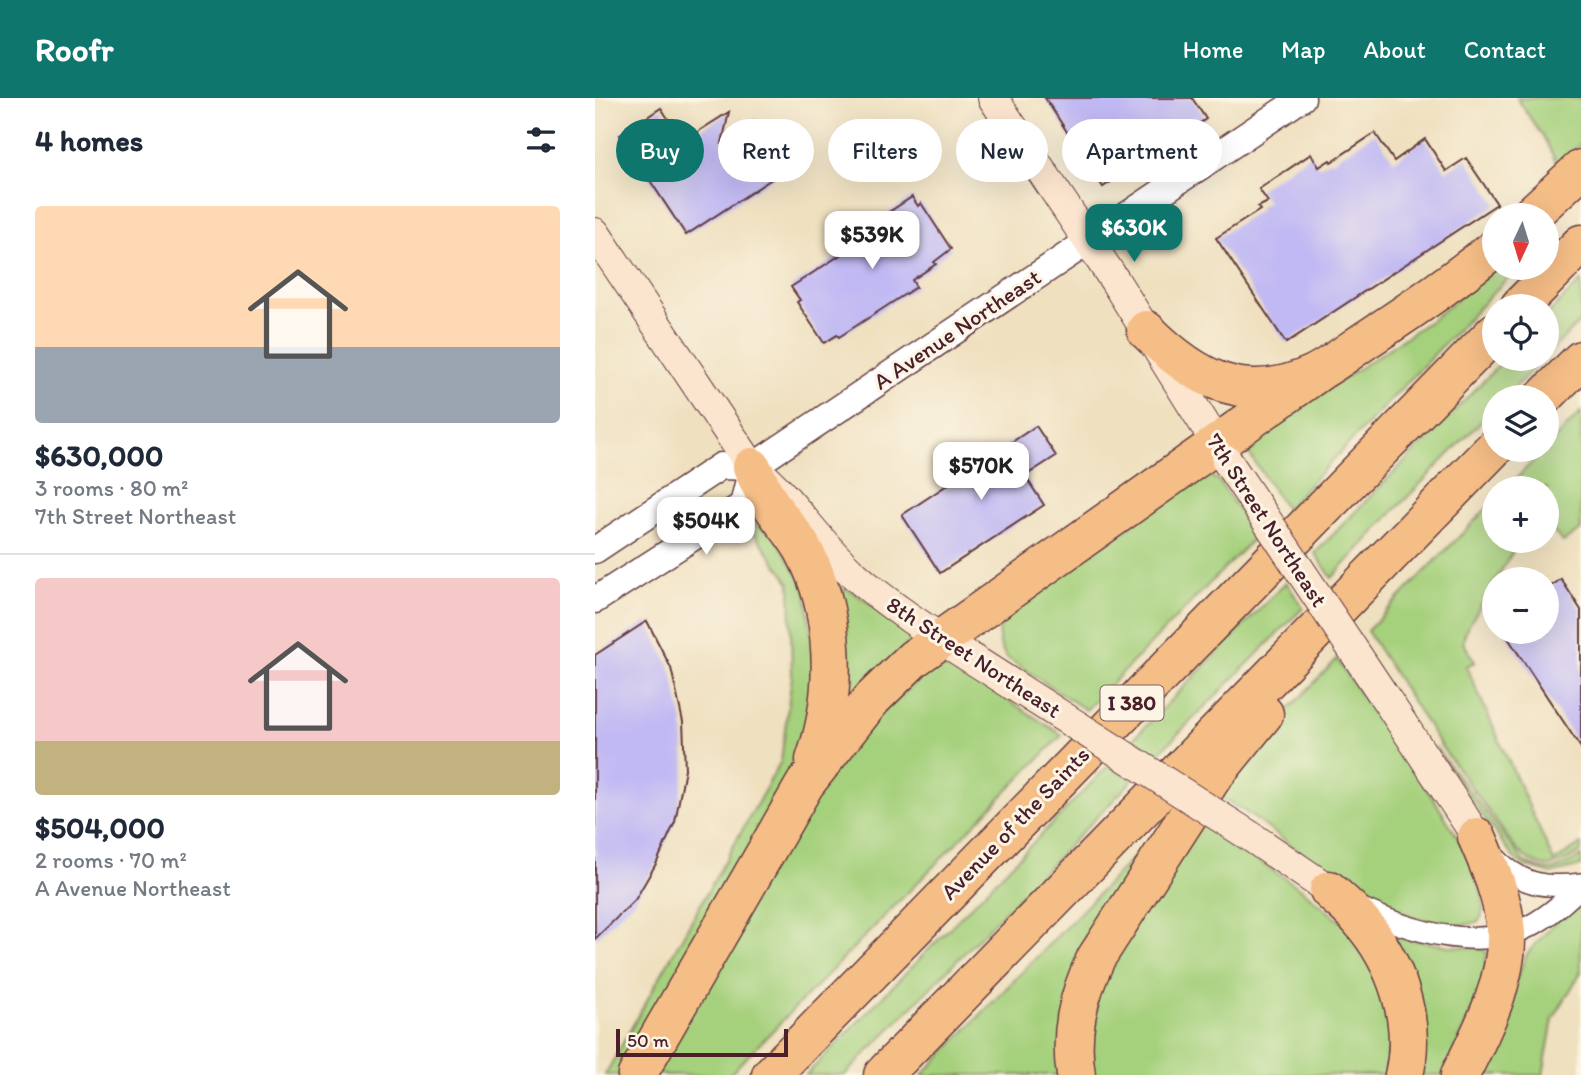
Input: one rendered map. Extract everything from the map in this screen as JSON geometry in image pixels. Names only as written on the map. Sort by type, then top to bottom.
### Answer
[{"type":"highway","points":[[1544,203],[1581,169]]},
{"type":"highway","points":[[1532,294],[1581,244]]},
{"type":"highway","points":[[638,1073],[805,784],[854,720],[885,685],[913,659],[1222,452],[1317,373],[1419,305],[1482,258]]},
{"type":"highway","points":[[1146,330],[1165,349],[1199,374],[1227,385],[1260,389],[1297,381],[1317,373]]},
{"type":"highway","name":"Avenue of the Saints","points":[[771,1075],[1482,345]]},
{"type":"highway","points":[[1556,385],[1581,360]]},
{"type":"highway","points":[[883,1075],[1482,460]]},
{"type":"highway","points":[[752,467],[771,505],[791,528],[804,551],[824,606],[830,662],[828,708],[816,757],[805,784]]},
{"type":"highway","points":[[1076,1075],[1073,1035],[1076,1011],[1084,984],[1102,948],[1212,778],[1431,512]]},
{"type":"highway","points":[[1460,1075],[1498,987],[1506,934],[1500,898],[1476,836]]},
{"type":"highway","points":[[1329,890],[1360,920],[1375,941],[1399,989],[1407,1029],[1404,1075]]},
{"type":"main road","name":"7th Street Northeast","points":[[993,98],[1146,330],[1222,452],[1476,836]]},
{"type":"main road","name":"8th Street Northeast","points":[[595,233],[752,467],[775,486],[850,571],[894,607],[942,639],[1251,836],[1329,890]]},
{"type":"street","name":"A Avenue Northeast","points":[[752,467],[1302,98]]},
{"type":"street","points":[[595,550],[721,466],[752,467],[743,505],[595,600]]},
{"type":"street","name":"7th Street Northeast","points":[[1476,836],[1495,858],[1523,880],[1551,886],[1581,885]]},
{"type":"street","name":"8th Street Northeast","points":[[1329,890],[1380,917],[1409,927],[1462,936],[1506,934],[1540,921],[1581,885]]},
{"type":"green space","points":[[1517,98],[1581,98],[1581,143],[1558,166],[1547,143]]},
{"type":"green space","points":[[1482,279],[1505,280],[1492,294],[1482,294],[1482,305],[1286,509],[1244,446],[1431,320]]},
{"type":"green space","points":[[1581,281],[1581,320],[1559,343],[1559,303]]},
{"type":"green space","points":[[1493,371],[1531,371],[1517,385],[1482,385],[1482,420],[1332,578],[1315,553]]},
{"type":"green space","points":[[1581,412],[1581,530],[1563,542],[1559,538],[1559,476],[1519,476],[1532,462],[1559,462],[1559,435]]},
{"type":"green space","points":[[1205,474],[1218,480],[1256,536],[1086,710],[1006,657],[999,636],[1002,614]]},
{"type":"green space","points":[[1482,513],[1482,553],[1512,553],[1504,567],[1482,567],[1482,603],[1466,630],[1463,642],[1475,662],[1466,666],[1554,862],[1581,844],[1581,852],[1556,865],[1548,866],[1533,862],[1517,850],[1441,746],[1367,631]]},
{"type":"green space","points":[[753,524],[773,533],[806,589],[816,683],[796,772],[623,1075],[605,1075],[781,761],[792,676],[790,583],[750,527]]},
{"type":"green space","points":[[1286,582],[1303,608],[1157,755],[1132,740]]},
{"type":"green space","points":[[849,589],[915,637],[847,706],[840,591]]},
{"type":"green space","points":[[943,658],[1062,735],[729,1075],[648,1075],[841,749]]},
{"type":"green space","points":[[1337,659],[1433,798],[1467,855],[1478,881],[1483,904],[1479,921],[1454,925],[1427,921],[1397,910],[1337,877],[1216,794],[1264,735]]},
{"type":"green space","points":[[1435,747],[1524,862],[1540,869],[1553,870],[1581,856],[1581,866],[1551,874],[1525,866],[1514,858]]},
{"type":"green space","points":[[1109,765],[1133,780],[845,1075],[806,1075]]},
{"type":"green space","points":[[1172,818],[1066,1075],[922,1075]]},
{"type":"green space","points":[[1196,821],[1300,888],[1353,932],[1388,988],[1392,1075],[1088,1075],[1092,986]]},
{"type":"green space","points":[[1581,906],[1581,972],[1553,1019],[1543,1075],[1475,1075],[1527,954],[1558,919]]},
{"type":"green space","points":[[1394,937],[1479,948],[1487,952],[1482,987],[1443,1075],[1414,1075]]},
{"type":"building","points":[[1045,98],[1192,98],[1206,119],[1062,119],[1062,124]]},
{"type":"building","points":[[661,108],[668,119],[644,119]]},
{"type":"building","points":[[729,112],[727,119],[718,119],[718,182],[767,182],[686,235],[651,182],[704,182],[704,128]]},
{"type":"building","points":[[1375,133],[1394,161],[1425,139],[1446,171],[1466,158],[1496,203],[1482,203],[1482,214],[1286,343],[1216,238],[1268,202],[1259,189],[1311,154],[1319,167],[1330,160],[1331,162]]},
{"type":"building","points":[[912,197],[918,206],[921,203],[951,249],[934,262],[936,264],[912,280],[916,287],[839,337],[837,335],[824,343],[797,302],[800,300],[791,287],[865,239],[860,231]]},
{"type":"building","points":[[1036,426],[1056,456],[1025,476],[1044,505],[940,573],[902,515]]},
{"type":"building","points":[[1561,579],[1581,610],[1581,748],[1512,644],[1559,644]]},
{"type":"building","points":[[647,621],[671,668],[683,722],[685,769],[675,822],[657,862],[635,900],[595,939],[595,655]]}]
